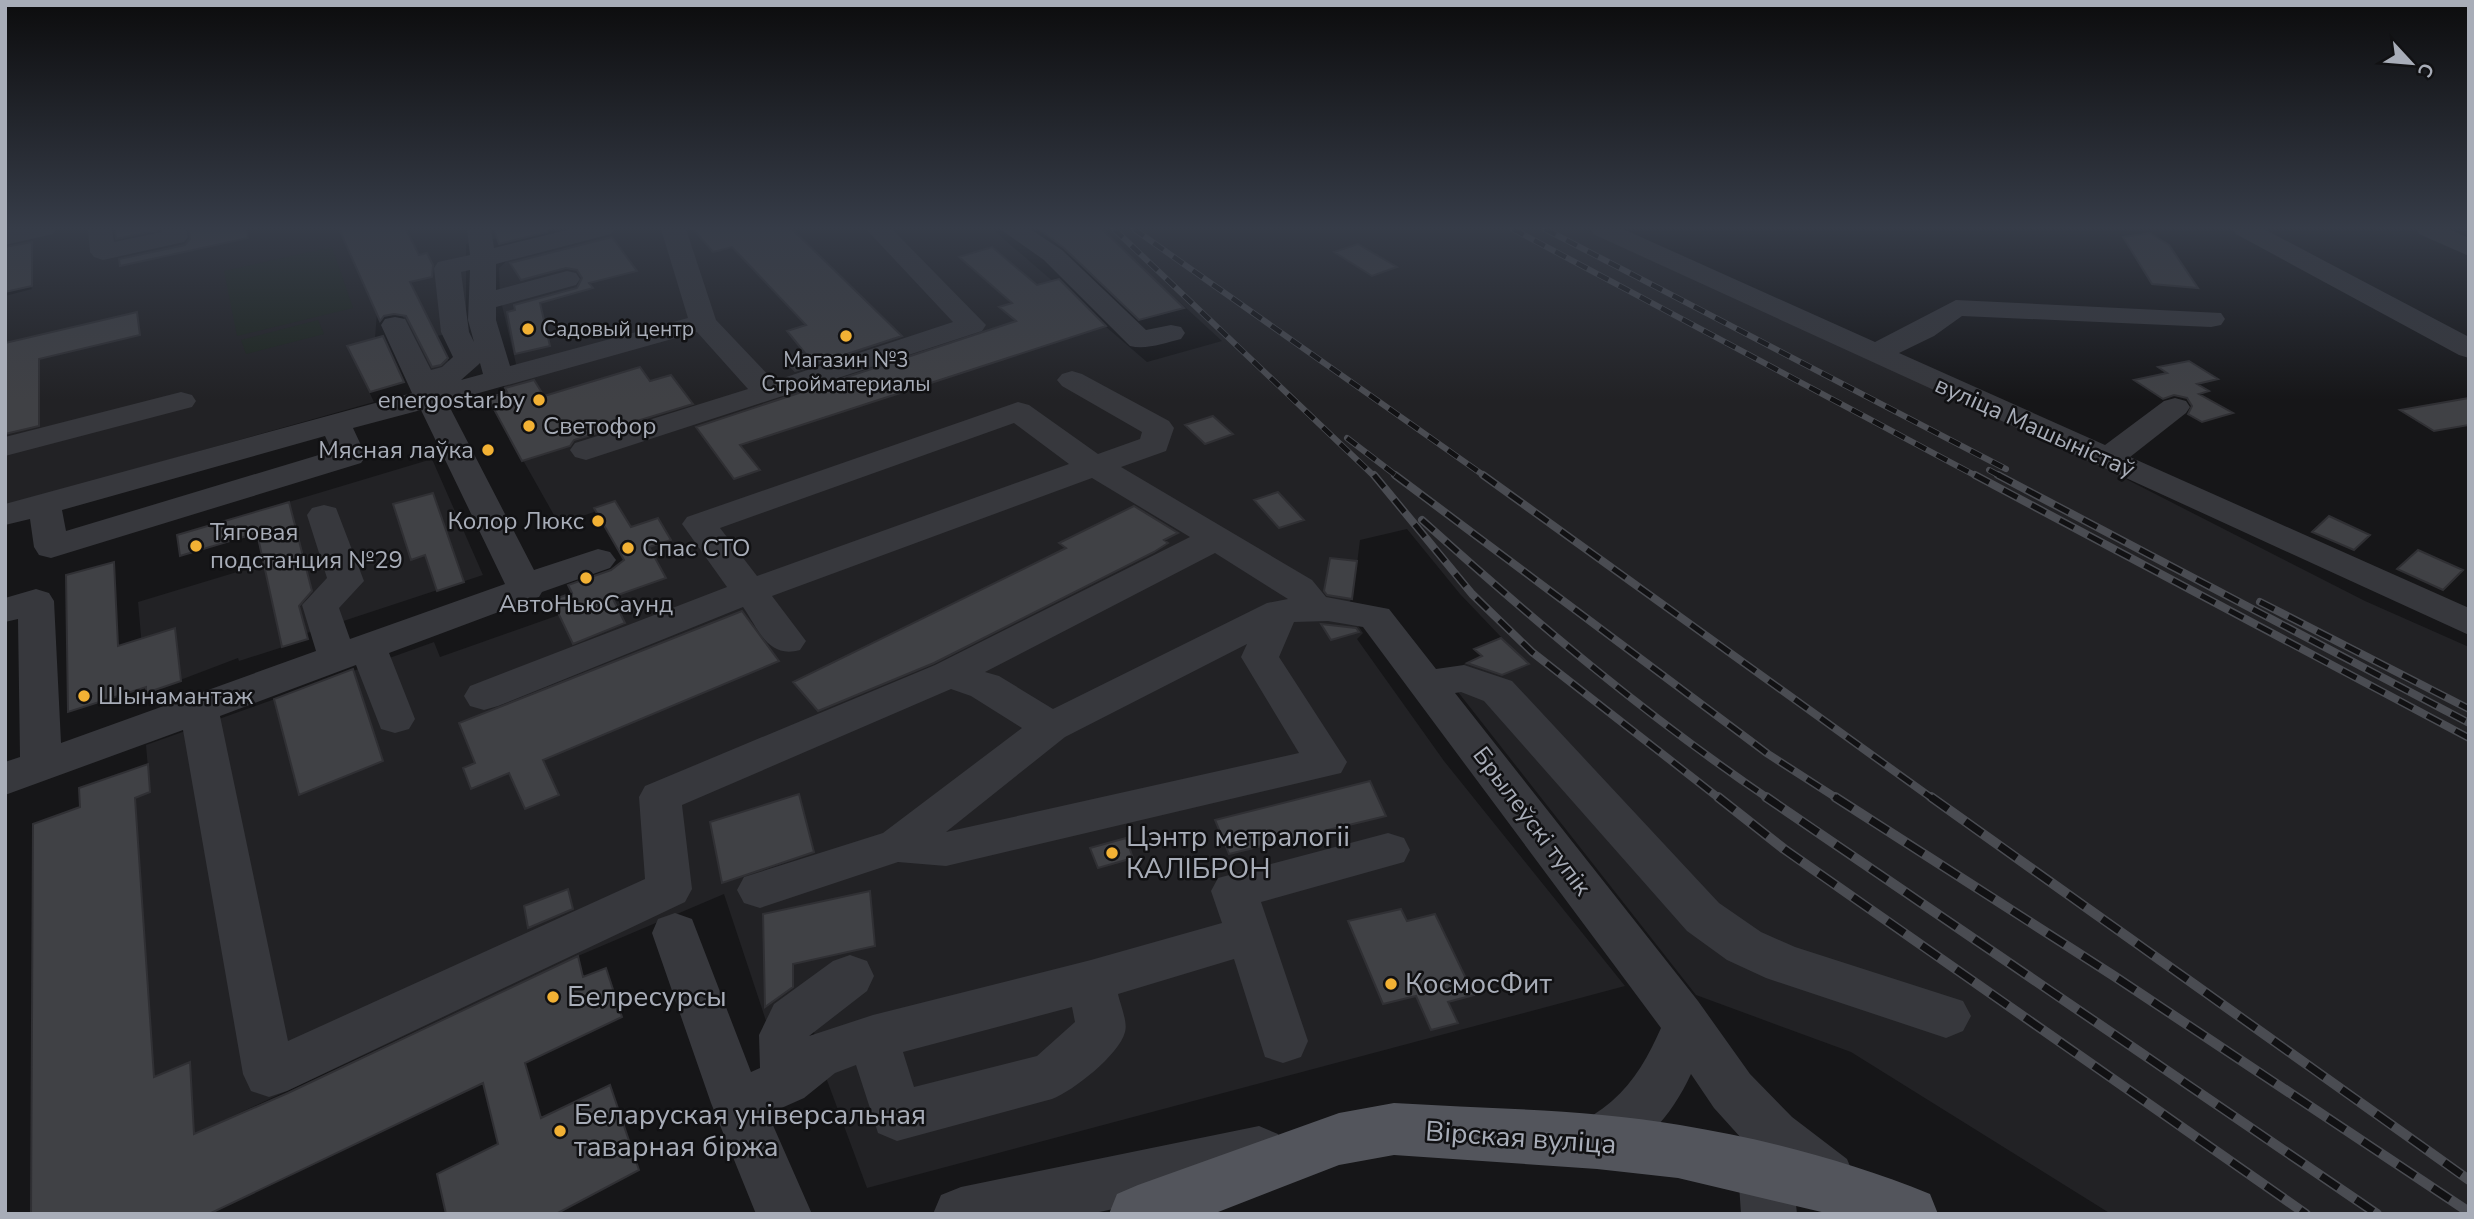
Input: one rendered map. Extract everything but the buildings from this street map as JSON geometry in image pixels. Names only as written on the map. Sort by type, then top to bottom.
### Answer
[{"type":"main road","name":"Вірская вуліца","points":[[1138,1214],[1339,1139],[1394,1129],[1597,1142],[1678,1152],[1767,1191],[1842,1189],[1909,1214]]},
{"type":"street","points":[[427,390],[468,359],[455,332],[449,286]]},
{"type":"street","points":[[482,286],[482,320],[499,379]]},
{"type":"street","points":[[482,302],[542,286]]},
{"type":"street","points":[[691,286],[703,322],[768,393]]},
{"type":"street","points":[[586,450],[972,325],[935,286]]},
{"type":"street","points":[[1085,286],[1140,340],[1171,333]]},
{"type":"street","name":"вуліца Машыністаў","points":[[1727,286],[2469,623]]},
{"type":"street","points":[[2351,286],[2469,349]]},
{"type":"street","points":[[1874,354],[1924,330],[1956,308],[2211,319]]},
{"type":"street","points":[[5,515],[45,505],[51,547],[350,456],[335,424],[427,390],[499,379],[703,322]]},
{"type":"street","points":[[5,610],[36,601],[23,773],[526,589],[395,325]]},
{"type":"street","points":[[484,696],[750,591],[1098,467],[1155,444],[1158,428],[1072,380]]},
{"type":"street","points":[[5,447],[181,401]]},
{"type":"street","points":[[2107,459],[2175,407]]},
{"type":"street","points":[[787,641],[699,524],[1018,411],[1098,467],[1299,588],[1297,609],[1260,657],[1326,762],[946,849],[898,845]]},
{"type":"street","points":[[324,515],[346,581],[320,605],[395,719]]},
{"type":"street","points":[[524,586],[598,560]]},
{"type":"street","name":"Брылеўскі тупік","points":[[1297,609],[1346,608],[1376,618],[1687,1025],[1732,1091],[1773,1135],[1842,1189]]},
{"type":"street","points":[[760,890],[898,845],[1051,727],[1297,609]]},
{"type":"street","points":[[199,708],[269,1074],[669,889],[660,797],[949,674],[985,686],[1051,727]]},
{"type":"street","points":[[1427,684],[1464,678],[1498,691],[1703,917],[1744,946],[1783,964],[1946,1016]]},
{"type":"street","points":[[1283,1041],[1234,891],[1388,850]]},
{"type":"street","points":[[675,933],[737,1103],[784,1214]]},
{"type":"street","points":[[737,1103],[786,1081],[818,1056],[873,1037],[1091,981],[1250,935]]},
{"type":"street","points":[[786,1081],[784,1035],[791,1019],[850,976]]},
{"type":"street","points":[[873,1037],[897,1116],[1052,1076],[1101,1031],[1091,981]]},
{"type":"street","points":[[1597,1142],[1634,1118],[1659,1089],[1687,1025]]},
{"type":"street","points":[[961,1214],[1214,1158],[1339,1139]]},
{"type":"lane","points":[[949,674],[1216,538]]},
{"type":"shaded area","points":[[5,286],[466,286],[466,330],[437,336],[451,366],[429,372],[399,308],[377,313],[375,338],[347,346],[374,402],[5,506],[5,296],[32,289],[5,292]]},
{"type":"shaded area","points":[[227,286],[345,286],[353,308],[237,336]]},
{"type":"shaded area","points":[[500,286],[1058,286],[1147,362],[1222,341],[1162,286],[1709,286],[2069,450],[2365,601],[2469,647],[2469,1214],[2111,1214],[1851,1052],[1696,995],[1458,692],[1480,680],[1463,665],[1482,656],[1474,649],[1501,637],[1460,594],[1407,529],[1360,540],[1353,596],[1346,608],[1363,633],[1357,639],[1444,761],[1625,986],[867,1188],[818,1056],[811,1014],[770,1033],[724,894],[578,956],[194,1134],[190,1062],[154,1077],[135,798],[150,792],[146,745],[434,642],[440,657],[559,615],[573,643],[625,624],[612,597],[666,578],[649,547],[670,539],[658,518],[631,527],[615,501],[595,507],[597,511],[559,524],[488,398],[507,392],[503,384],[517,368]]},
{"type":"shaded area","points":[[318,320],[324,334],[246,354],[241,340]]},
{"type":"shaded area","points":[[432,459],[483,575],[307,633],[308,639],[239,661],[238,658],[146,693],[138,602],[263,564],[252,513]]},
{"type":"railway","points":[[1174,286],[1375,477]]},
{"type":"railway","points":[[1215,286],[1486,477]]},
{"type":"railway","points":[[1620,286],[1978,477]]},
{"type":"railway","points":[[1654,286],[2006,469]]},
{"type":"railway","points":[[1347,438],[1398,477]]},
{"type":"railway","points":[[1989,470],[2002,477]]},
{"type":"railway","points":[[1374,475],[1472,594],[1532,652],[1720,799]]},
{"type":"railway","points":[[1395,475],[1768,754],[1838,799]]},
{"type":"railway","points":[[1483,475],[1933,799]]},
{"type":"railway","points":[[1975,475],[2469,738]]},
{"type":"railway","points":[[1998,475],[2469,723]]},
{"type":"railway","points":[[1422,520],[1591,666],[1678,734],[1769,799]]},
{"type":"railway","points":[[2260,602],[2469,709]]},
{"type":"railway","points":[[1718,797],[1784,849],[2306,1214]]},
{"type":"railway","points":[[1766,797],[2377,1214]]},
{"type":"railway","points":[[1835,797],[2114,976],[2469,1212]]},
{"type":"railway","points":[[1931,797],[2469,1180]]},
{"type":"place","name":"Садовый центр","points":[[528,329]]},
{"type":"place","name":"Магазин №3 Стройматериалы","points":[[846,336]]},
{"type":"place","name":"energostar.by","points":[[539,400]]},
{"type":"place","name":"Светофор","points":[[529,426]]},
{"type":"place","name":"Мясная лаўка","points":[[488,450]]},
{"type":"place","name":"Колор Люкс","points":[[598,521]]},
{"type":"place","name":"Тяговая подстанция №29","points":[[196,546]]},
{"type":"place","name":"Спас СТО","points":[[628,548]]},
{"type":"place","name":"АвтоНьюСаунд","points":[[586,578]]},
{"type":"place","name":"Шынамантаж","points":[[84,696]]},
{"type":"place","name":"Цэнтр метралогіі КАЛIБРОН","points":[[1112,853]]},
{"type":"place","name":"КосмосФит","points":[[1391,984]]},
{"type":"place","name":"Белресурсы","points":[[553,997]]},
{"type":"place","name":"Беларуская універсальная таварная біржа","points":[[560,1131]]}]
